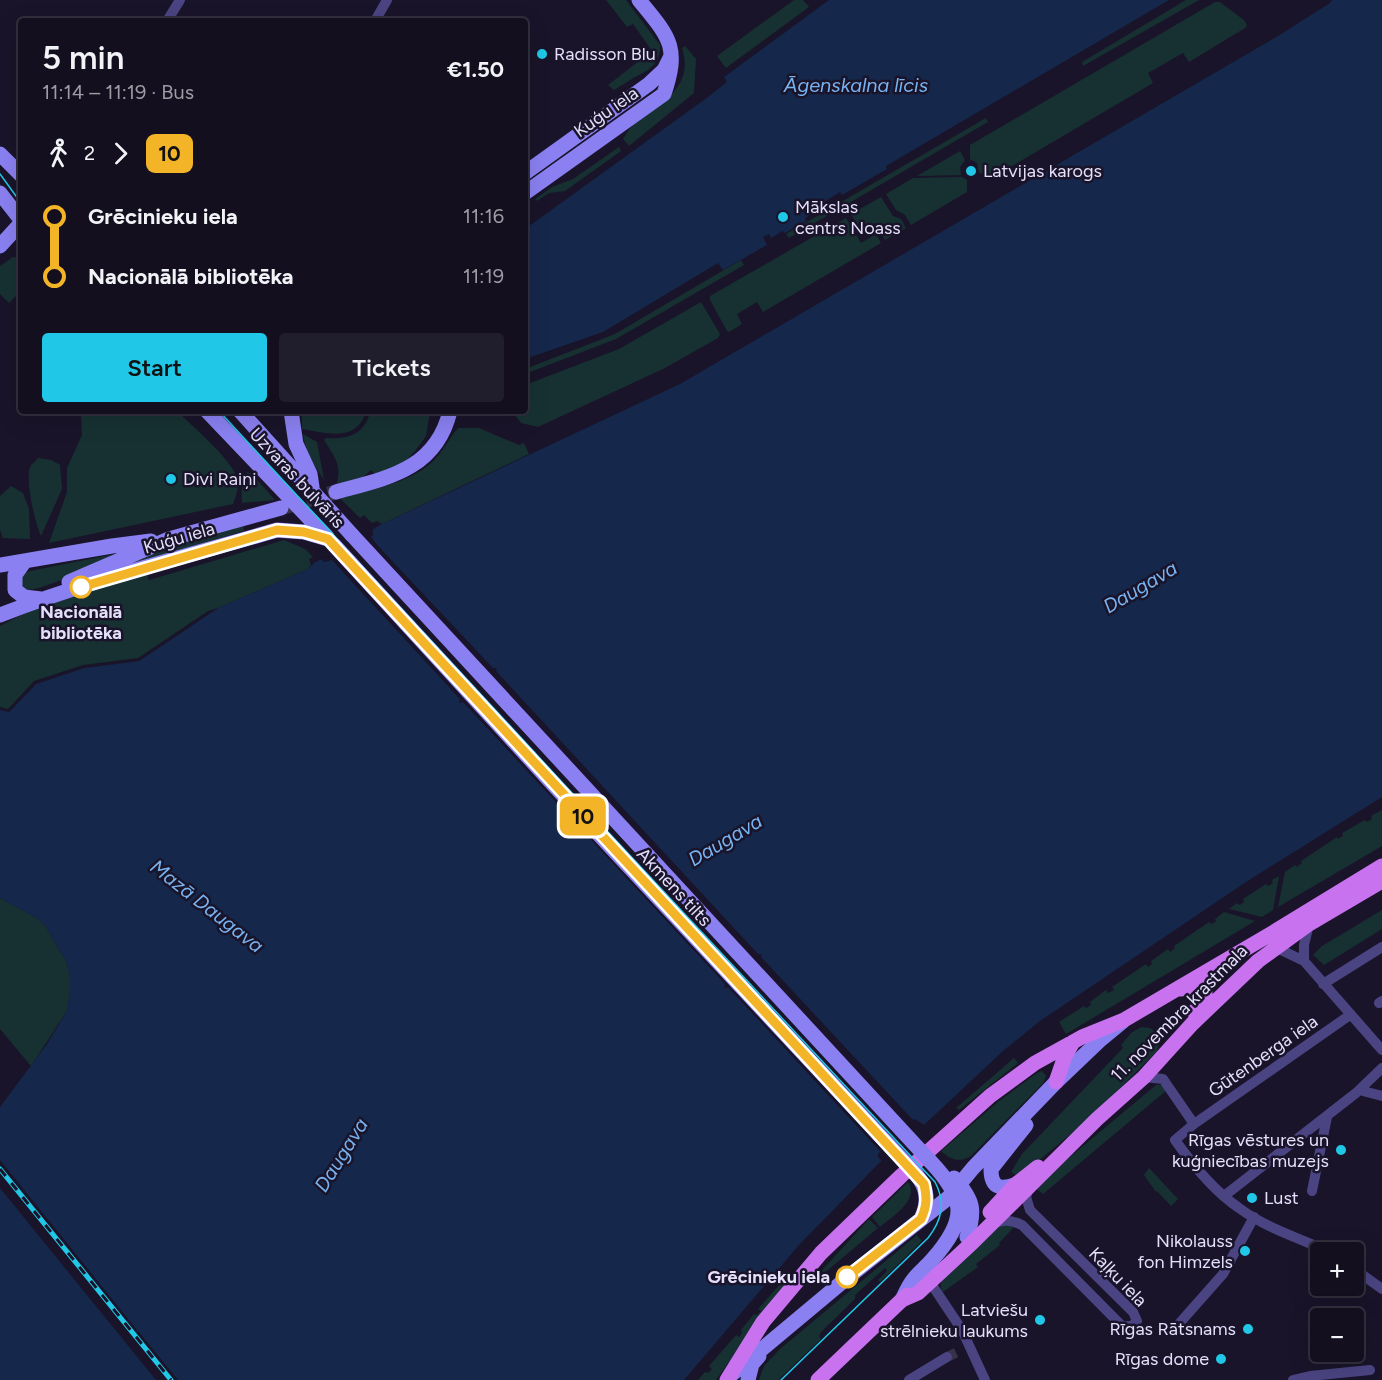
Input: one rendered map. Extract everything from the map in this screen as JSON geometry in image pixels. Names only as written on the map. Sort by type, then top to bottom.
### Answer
[{"type":"main road","points":[[639,0],[668,37],[673,53]]},
{"type":"main road","name":"Kuģu iela","points":[[528,170],[649,84],[664,70],[673,53]]},
{"type":"main road","name":"Kuģu iela","points":[[528,192],[664,94],[672,72],[673,53]]},
{"type":"main road","points":[[595,122],[607,121],[610,126],[604,137]]},
{"type":"main road","points":[[0,154],[18,173]]},
{"type":"main road","points":[[0,193],[18,217]]},
{"type":"main road","points":[[0,246],[18,225]]},
{"type":"main road","name":"Uzvaras bulvāris","points":[[210,414],[331,542]]},
{"type":"main road","name":"Uzvaras bulvāris","points":[[243,414],[352,535]]},
{"type":"main road","points":[[291,414],[296,444],[310,474],[312,490]]},
{"type":"main road","points":[[436,443],[439,414]]},
{"type":"main road","points":[[336,492],[408,469],[430,453],[449,414]]},
{"type":"main road","name":"Kuģu iela","points":[[41,599],[57,588],[169,539],[281,508]]},
{"type":"main road","name":"Kuģu iela","points":[[0,615],[41,599],[277,530],[304,532],[331,542]]},
{"type":"main road","name":"Akmens tilts","points":[[352,535],[936,1164]]},
{"type":"main road","name":"Kuģu iela","points":[[0,565],[169,539]]},
{"type":"main road","name":"Akmens tilts","points":[[331,542],[611,848],[916,1174],[924,1184],[927,1196],[926,1208],[921,1219]]},
{"type":"main road","points":[[25,561],[15,575],[15,590],[24,597],[41,599]]},
{"type":"main road","name":"11. novembra krastmala","points":[[728,1378],[763,1322],[821,1253],[902,1175],[990,1096],[1035,1063],[1073,1042],[1124,1020],[1382,866]]},
{"type":"main road","name":"11. novembra krastmala","points":[[818,1380],[967,1237],[1144,1077],[1192,1024],[1250,969],[1309,924],[1382,881]]},
{"type":"main road","points":[[1163,1056],[1178,1030],[1206,997],[1201,988],[1189,987],[1175,990]]},
{"type":"main road","name":"11. novembra krastmala","points":[[728,1378],[846,1278],[948,1198],[973,1168],[1056,1082],[1124,1020]]},
{"type":"main road","points":[[1022,1186],[1005,1188],[994,1184],[991,1169],[1027,1124],[1100,1049],[1111,1032]]},
{"type":"main road","points":[[1056,1082],[1065,1056],[1073,1042]]},
{"type":"main road","points":[[936,1164],[956,1172],[973,1168]]},
{"type":"main road","name":"11. novembra krastmala","points":[[902,1300],[913,1280],[954,1232],[958,1220],[956,1188],[936,1164]]},
{"type":"main road","name":"11. novembra krastmala","points":[[902,1300],[918,1293],[930,1282],[989,1225],[1022,1186]]},
{"type":"main road","points":[[956,1188],[970,1200],[973,1208],[967,1237]]},
{"type":"main road","points":[[748,1380],[752,1364],[782,1333]]},
{"type":"street","points":[[170,18],[180,0]]},
{"type":"street","points":[[377,18],[387,0]]},
{"type":"street","points":[[1304,961],[1304,945],[1309,924]]},
{"type":"street","points":[[1323,984],[1382,947]]},
{"type":"street","points":[[1277,948],[1304,961],[1382,1050]]},
{"type":"street","name":"Gūtenberga iela","points":[[1224,1196],[1175,1140],[1194,1124],[1350,1015]]},
{"type":"street","points":[[1310,1243],[1254,1217],[1224,1196],[1327,1117],[1382,1068]]},
{"type":"street","points":[[1144,1077],[1163,1080],[1194,1124]]},
{"type":"street","points":[[1359,1090],[1382,1096]]},
{"type":"street","points":[[1312,1191],[1327,1117]]},
{"type":"street","name":"Kaļķu iela","points":[[989,1225],[1000,1220],[1013,1221],[1022,1225],[1122,1326],[1132,1326],[1137,1321],[1133,1312],[1030,1210],[1022,1186]]},
{"type":"street","points":[[1177,1326],[1223,1274],[1254,1217]]},
{"type":"street","points":[[1364,1276],[1382,1289]]},
{"type":"street","points":[[930,1282],[985,1380]]},
{"type":"street","points":[[909,1380],[946,1357]]},
{"type":"street","points":[[1293,1380],[1370,1370]]},
{"type":"green space","points":[[606,0],[626,0],[660,45],[659,57],[654,65],[614,90],[608,85],[652,51],[633,24],[627,27]]},
{"type":"green space","points":[[794,0],[803,0],[809,7],[726,68],[717,56]]},
{"type":"green space","points":[[1186,0],[1199,0],[1083,66],[1082,62]]},
{"type":"green space","points":[[1215,2],[1220,2],[1245,21],[1247,26],[1189,62],[1183,53],[1148,73],[1153,83],[997,175],[979,173],[977,163],[970,159],[970,145]]},
{"type":"green space","points":[[685,46],[696,59],[694,93],[629,146],[623,139],[632,126],[673,93],[679,84],[684,74],[685,62],[682,48]]},
{"type":"green space","points":[[986,118],[988,122],[789,238],[786,234]]},
{"type":"green space","points":[[619,147],[621,151],[565,191],[549,193],[537,201],[535,199],[552,187],[573,179]]},
{"type":"green space","points":[[960,151],[965,160],[960,167],[961,175],[917,176]]},
{"type":"green space","points":[[962,177],[967,180],[967,192],[911,225],[905,215],[896,210],[886,194],[913,178]]},
{"type":"green space","points":[[881,197],[893,216],[901,219],[906,228],[885,240],[875,223],[861,232],[851,214]]},
{"type":"green space","points":[[846,218],[861,243],[876,234],[881,243],[763,312],[757,302],[737,314],[742,324],[727,331],[710,296]]},
{"type":"green space","points":[[13,257],[18,258],[18,296],[9,303],[0,294],[0,266]]},
{"type":"green space","points":[[741,260],[744,265],[616,339],[528,373],[528,368],[615,334]]},
{"type":"green space","points":[[701,302],[720,334],[718,338],[665,368],[538,427],[521,423],[514,414],[528,414],[528,384],[619,349]]},
{"type":"green space","points":[[180,414],[219,451],[233,469],[238,480],[238,487],[233,504],[49,543],[67,492],[67,468],[82,435],[81,416]]},
{"type":"green space","points":[[302,414],[365,414],[356,428],[340,434],[302,429]]},
{"type":"green space","points":[[369,414],[430,414],[426,436],[402,465],[375,474],[371,470],[361,479],[336,486],[338,467],[324,440],[354,434],[368,419]]},
{"type":"green space","points":[[458,428],[479,428],[519,445],[524,443],[529,454],[382,524],[377,521],[372,523],[364,515],[360,518],[340,498],[395,483],[416,474],[435,459]]},
{"type":"green space","points":[[303,434],[317,442],[324,480],[308,452]]},
{"type":"green space","points":[[38,458],[51,460],[60,465],[62,489],[41,536],[33,511],[29,480],[31,465]]},
{"type":"green space","points":[[247,472],[252,474],[275,500],[242,503],[242,487]]},
{"type":"green space","points":[[11,486],[23,493],[29,509],[30,539],[3,538],[0,530],[0,496]]},
{"type":"green space","points":[[243,525],[244,531],[111,570],[160,549]]},
{"type":"green space","points":[[284,540],[305,549],[313,557],[309,559],[311,565],[308,569],[218,608],[139,661],[84,668],[36,684],[9,712],[0,710],[0,626],[33,609],[147,573],[149,580]]},
{"type":"green space","points":[[120,553],[72,576],[33,589],[24,590],[20,580],[24,573],[30,571]]},
{"type":"green space","points":[[1382,810],[1382,846],[1278,907],[1285,872],[1295,865],[1297,867],[1302,863],[1301,861],[1337,837],[1338,839],[1343,836],[1342,833],[1365,820],[1367,822],[1372,819],[1371,816]]},
{"type":"green space","points":[[1279,876],[1273,910],[1262,917],[1229,909],[1237,903],[1240,905],[1244,902],[1243,899],[1266,884],[1268,886],[1273,883],[1272,880]]},
{"type":"green space","points":[[0,898],[45,925],[66,961],[70,977],[67,1011],[31,1066],[0,1029]]},
{"type":"green space","points":[[1382,910],[1382,929],[1324,965],[1313,955],[1322,946]]},
{"type":"green space","points":[[1224,912],[1255,921],[1066,1034],[1059,1022],[1084,1006],[1086,1008],[1091,1005],[1090,1002],[1106,990],[1108,993],[1114,990],[1112,987],[1146,964],[1148,967],[1152,964],[1151,961],[1168,949],[1170,952],[1175,948],[1174,946],[1209,922],[1212,924]]},
{"type":"green space","points":[[1141,1027],[1150,1028],[1158,1036],[1159,1045],[1156,1052],[1090,1118],[1019,1177],[1011,1172],[1022,1154],[1123,1048],[1121,1045],[1131,1033]]},
{"type":"green space","points":[[1014,1058],[1018,1063],[959,1110],[956,1108]]},
{"type":"green space","points":[[1042,1071],[1046,1076],[1043,1083],[971,1156],[955,1159],[941,1151],[999,1101]]},
{"type":"green space","points":[[1156,1085],[1163,1085],[1167,1090],[1043,1194],[1034,1187]]},
{"type":"green space","points":[[1149,1168],[1178,1199],[1171,1206],[1156,1192],[1144,1175]]},
{"type":"green space","points":[[908,1182],[911,1189],[908,1202],[880,1227],[872,1217]]},
{"type":"green space","points":[[869,1219],[878,1228],[822,1275],[824,1268]]},
{"type":"green space","points":[[1002,1224],[1015,1226],[999,1243],[1000,1245],[976,1264],[978,1267],[943,1292],[941,1281]]},
{"type":"green space","points":[[917,1235],[922,1241],[880,1282],[878,1280],[887,1271],[885,1268],[855,1295],[855,1299],[821,1332],[819,1336],[821,1339],[778,1380],[759,1380],[764,1366],[780,1349]]},
{"type":"green space","points":[[781,1283],[787,1287],[716,1380],[698,1380],[705,1372],[708,1373],[712,1369],[709,1366],[736,1335],[739,1337],[741,1330],[754,1314],[757,1315],[761,1311],[758,1309]]},
{"type":"water","name":"Āgenskalna līcis","points":[[829,0],[1169,0],[886,166],[887,169],[842,195],[840,192],[816,207],[813,210],[814,213],[805,218],[806,221],[785,233],[783,231],[771,238],[769,234],[763,237],[767,245],[723,270],[718,263],[603,332],[528,358],[528,227],[708,97],[727,82],[724,77]]},
{"type":"water","points":[[1332,0],[1382,0],[1382,797],[1246,882],[1040,1021],[1003,1051],[924,1125],[915,1119],[878,1154],[882,1160],[799,1245],[684,1380],[0,1380],[0,1107],[47,1044],[67,1011],[70,977],[66,961],[45,925],[0,898],[0,710],[9,712],[36,684],[84,668],[139,661],[218,608],[308,569],[322,559],[324,562],[329,561],[373,535],[372,530],[378,526],[680,384],[1278,36]]},
{"type":"pier","points":[[370,528],[373,531],[371,537],[379,547],[493,668],[497,668],[496,671],[758,954],[762,954],[761,957],[913,1120],[915,1119],[926,1127],[916,1123],[881,1155],[884,1163],[878,1157],[880,1151],[728,987],[724,988],[725,984],[463,702],[459,703],[460,699],[331,559],[324,562],[320,557],[327,558],[370,533]]},
{"type":"pier","points":[[218,608],[139,661],[84,668],[36,684],[9,712],[0,710],[0,707],[8,709],[34,681],[83,665],[138,658],[208,611]]},
{"type":"pier","points":[[0,1160],[137,1330],[128,1343],[138,1331],[178,1380],[156,1380],[0,1188]]},
{"type":"tunnel","points":[[284,507],[336,492]]},
{"type":"tunnel","points":[[947,1357],[960,1351]]},
{"type":"tram line","points":[[0,174],[18,199]]},
{"type":"tram line","points":[[222,414],[935,1182],[941,1197],[941,1211],[937,1225],[928,1238],[781,1380]]},
{"type":"railway","points":[[0,1169],[171,1380]]},
{"type":"bus line","name":"10","points":[[81,587],[277,530],[304,532],[328,539],[924,1184],[927,1196],[926,1208],[921,1219],[847,1277]]},
{"type":"place","name":"Radisson Blu","points":[[542,54]]},
{"type":"place","name":"Latvijas karogs","points":[[971,171]]},
{"type":"place","name":"Mākslas centrs Noass","points":[[783,217]]},
{"type":"place","name":"Divi Raiņi","points":[[171,479]]},
{"type":"place","name":"Nacionālā bibliotēka","points":[[81,587]]},
{"type":"place","name":"Rīgas vēstures un kuģniecības muzejs","points":[[1341,1150]]},
{"type":"place","name":"Lust","points":[[1252,1198]]},
{"type":"place","name":"Nikolauss fon Himzels","points":[[1245,1251]]},
{"type":"place","name":"Grēcinieku iela","points":[[847,1277]]},
{"type":"place","name":"Latviešu strēlnieku laukums","points":[[1040,1320]]},
{"type":"place","name":"Rīgas Rātsnams","points":[[1248,1329]]},
{"type":"place","name":"Rīgas dome","points":[[1221,1359]]},
{"type":"water label","name":"Daugava","points":[[1140,587]]},
{"type":"water label","name":"Daugava","points":[[725,840]]},
{"type":"water label","name":"Mazā Daugava","points":[[207,906]]},
{"type":"water label","name":"Daugava","points":[[341,1155]]}]
